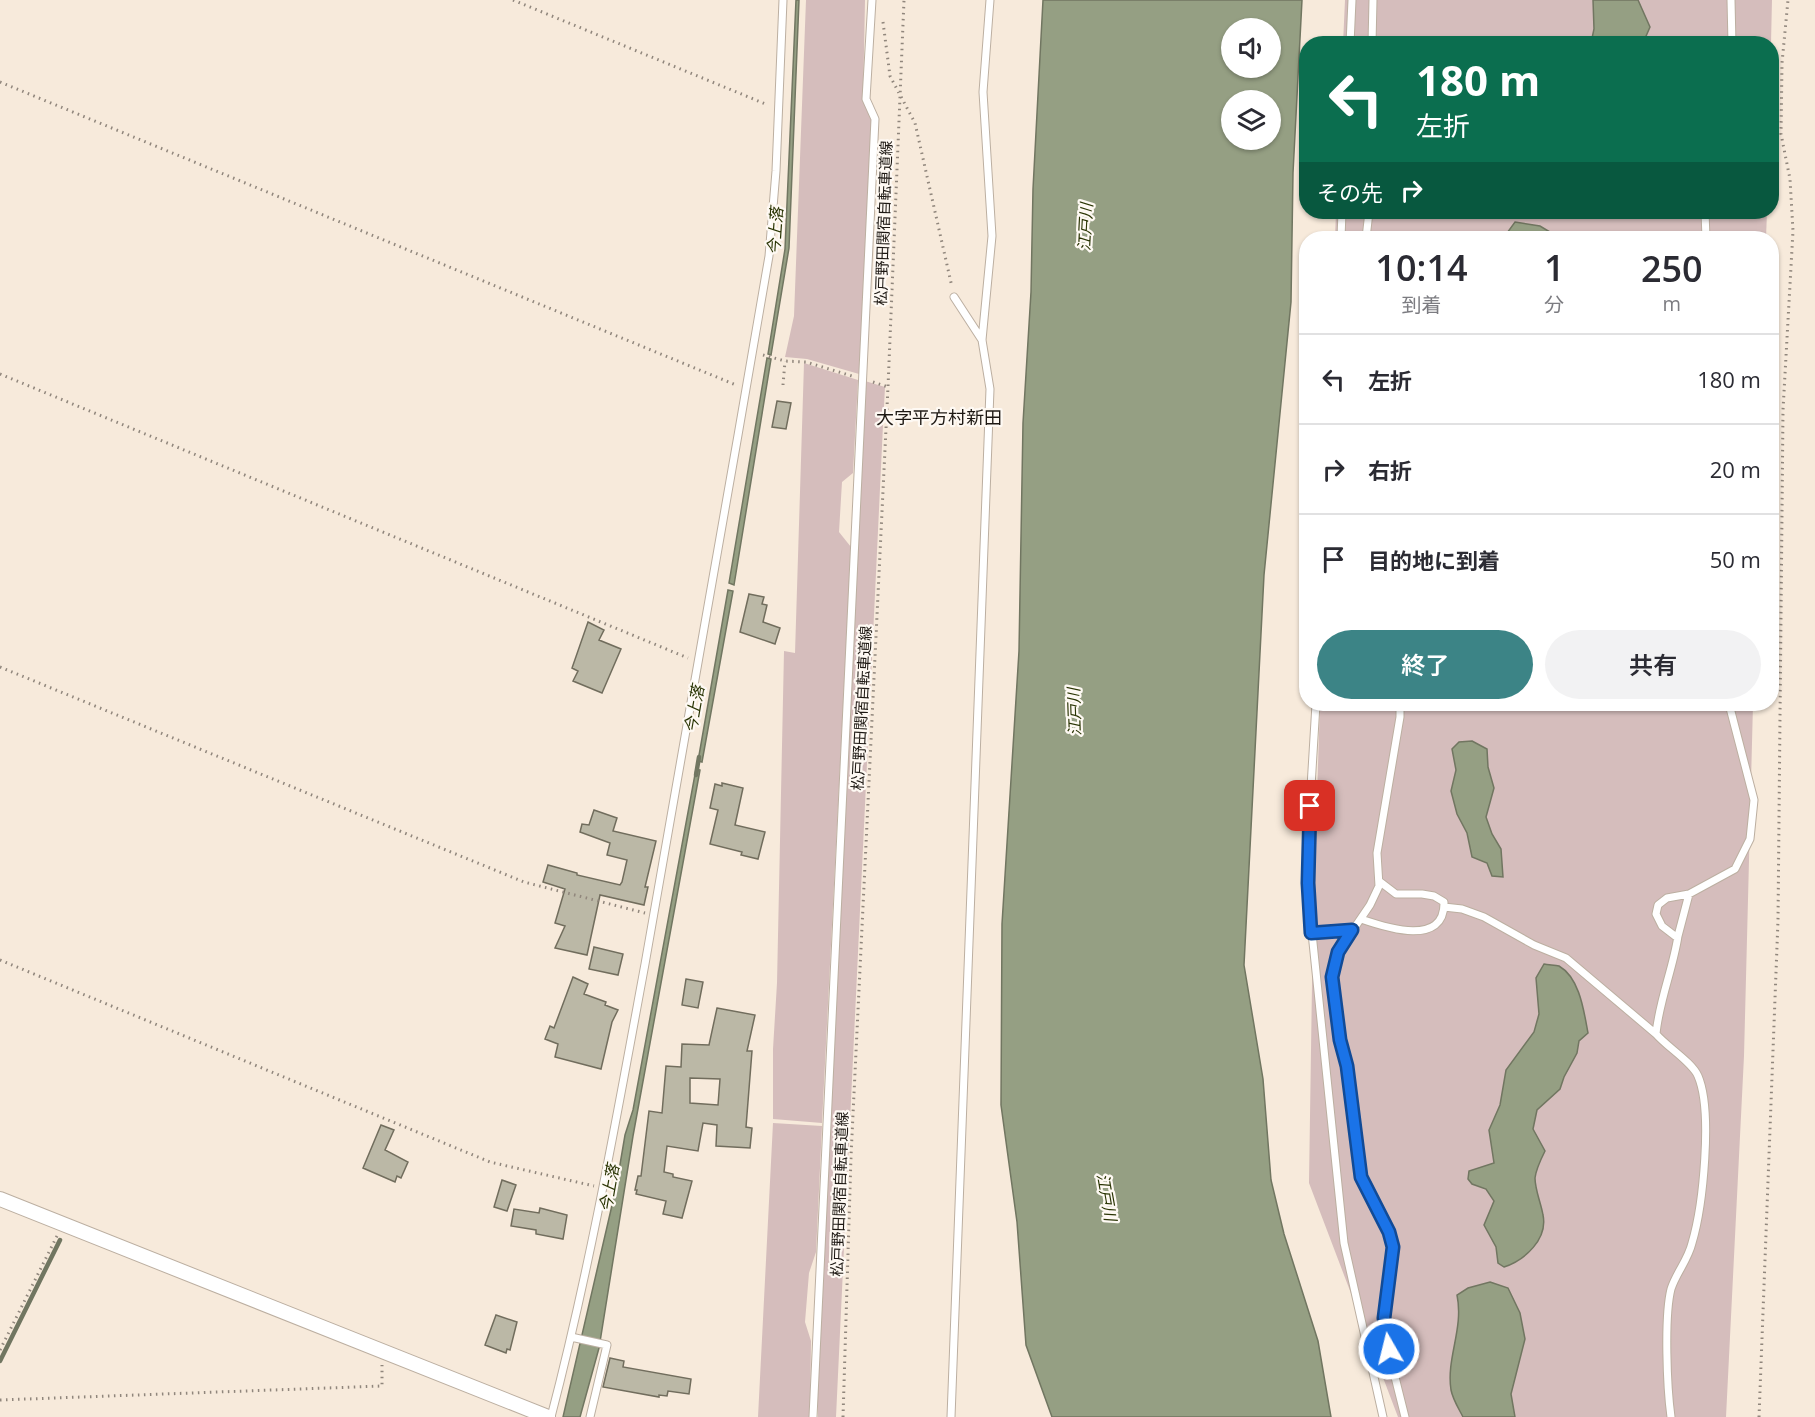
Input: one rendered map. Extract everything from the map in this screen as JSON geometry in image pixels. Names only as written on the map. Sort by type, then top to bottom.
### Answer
[{"type":"street","points":[[0,1199],[549,1417]]},
{"type":"lane","points":[[549,1417],[573,1338],[602,1188],[654,915],[746,389],[772,229],[783,0]]},
{"type":"lane","points":[[813,1417],[875,119],[866,99],[872,0]]},
{"type":"lane","points":[[951,1417],[990,389],[982,340],[992,236],[983,92],[990,0]]},
{"type":"lane","points":[[1350,36],[1352,0]]},
{"type":"lane","points":[[1372,36],[1373,0]]},
{"type":"lane","points":[[1731,0],[1732,36]]},
{"type":"lane","points":[[954,297],[982,340]]},
{"type":"lane","points":[[1316,711],[1307,854],[1311,933],[1344,1243],[1383,1417]]},
{"type":"lane","points":[[1400,711],[1377,853],[1379,886],[1361,919],[1338,952],[1332,977],[1340,1040],[1347,1066],[1361,1177],[1389,1232],[1393,1247],[1384,1318],[1391,1361],[1405,1417]]},
{"type":"lane","points":[[1678,936],[1662,926],[1656,915],[1659,905],[1667,898],[1689,894],[1735,869],[1750,839],[1754,800],[1731,711]]},
{"type":"lane","points":[[1361,919],[1383,927],[1417,932],[1437,924],[1445,913],[1444,902],[1434,896],[1396,894],[1379,881]]},
{"type":"lane","points":[[1656,1034],[1657,1019],[1674,963],[1678,936],[1689,894]]},
{"type":"lane","points":[[1444,907],[1462,909],[1484,917],[1534,945],[1566,958],[1656,1034],[1697,1074],[1704,1096],[1705,1114],[1701,1198],[1692,1244],[1671,1290],[1668,1336],[1671,1417]]},
{"type":"lane","points":[[1311,933],[1352,930]]},
{"type":"lane","points":[[573,1338],[607,1345],[590,1417]]},
{"type":"path","points":[[513,0],[778,110]]},
{"type":"path","name":"松戸野田関宿自転車道線","points":[[843,1417],[851,1156],[904,0]]},
{"type":"path","points":[[1759,1417],[1778,920],[1783,410],[1793,231],[1790,179],[1781,134],[1782,63],[1788,0]]},
{"type":"path","points":[[882,12],[890,76],[915,123],[954,297]]},
{"type":"path","points":[[0,82],[746,389]]},
{"type":"path","points":[[759,354],[785,362],[806,362],[888,387]]},
{"type":"path","points":[[783,385],[785,362]]},
{"type":"path","points":[[0,374],[698,662]]},
{"type":"path","points":[[0,667],[524,882],[654,915]]},
{"type":"path","points":[[0,960],[490,1162],[602,1188]]},
{"type":"path","points":[[0,1350],[63,1225]]},
{"type":"path","points":[[0,1400],[382,1386],[382,1352]]},
{"type":"shaded area","points":[[806,0],[865,0],[863,101],[872,119],[859,374],[807,359],[785,357],[794,316]]},
{"type":"shaded area","points":[[1345,0],[1772,0],[1771,36],[1343,36]]},
{"type":"shaded area","points":[[1336,219],[1767,219],[1766,231],[1335,231]]},
{"type":"shaded area","points":[[804,363],[858,380],[853,473],[842,482],[839,532],[851,547],[822,1123],[773,1119],[784,651],[795,653]]},
{"type":"shaded area","points":[[865,381],[885,387],[836,1417],[818,1417],[818,1356]]},
{"type":"shaded area","points":[[1320,711],[1753,711],[1744,1056],[1726,1417],[1398,1417],[1309,1183],[1313,918]]},
{"type":"shaded area","points":[[773,1123],[822,1126],[816,1252],[809,1273],[805,1322],[811,1341],[810,1417],[758,1417]]},
{"type":"water","points":[[796,0],[799,0],[789,248],[771,355],[768,354],[785,249]]},
{"type":"water","name":"江戸川","points":[[1043,0],[1302,0],[1293,173],[1291,302],[1264,575],[1244,965],[1263,1079],[1271,1180],[1284,1234],[1318,1341],[1331,1417],[1052,1417],[1026,1345],[1017,1222],[1001,1105],[1002,924],[1019,651],[1023,423],[1031,292],[1033,189]]},
{"type":"water","points":[[1593,0],[1638,0],[1650,27],[1646,36],[1592,36]]},
{"type":"water","points":[[1515,222],[1540,226],[1548,231],[1508,231]]},
{"type":"water","points":[[767,358],[771,359],[734,585],[729,583]]},
{"type":"water","points":[[728,590],[733,591],[702,762],[698,761]]},
{"type":"water","points":[[1472,741],[1487,749],[1488,767],[1494,788],[1486,817],[1501,849],[1503,877],[1492,876],[1487,863],[1472,857],[1467,833],[1457,814],[1451,791],[1456,770],[1452,749],[1459,742]]},
{"type":"water","points":[[696,769],[700,770],[633,1136],[599,1348],[580,1417],[563,1417],[616,1188],[625,1135],[633,1110]]},
{"type":"water","points":[[1544,964],[1559,966],[1572,979],[1580,996],[1588,1033],[1579,1041],[1577,1053],[1560,1089],[1537,1110],[1533,1129],[1545,1151],[1535,1178],[1543,1215],[1542,1232],[1527,1254],[1504,1267],[1498,1263],[1496,1247],[1484,1225],[1494,1201],[1486,1189],[1472,1184],[1468,1179],[1469,1171],[1494,1163],[1489,1130],[1500,1105],[1506,1070],[1534,1032],[1539,1014],[1536,978]]},
{"type":"water","points":[[1490,1282],[1508,1288],[1520,1313],[1525,1339],[1511,1394],[1515,1417],[1463,1417],[1452,1394],[1450,1378],[1458,1320],[1457,1295],[1468,1288]]},
{"type":"building","points":[[777,401],[791,403],[786,429],[772,427]]},
{"type":"building","points":[[749,594],[764,597],[762,604],[767,605],[763,622],[780,628],[775,644],[740,632]]},
{"type":"building","points":[[588,622],[604,630],[599,640],[621,649],[602,693],[573,681],[578,671],[572,668]]},
{"type":"building","points":[[722,783],[743,788],[735,825],[765,832],[758,859],[741,855],[742,852],[710,844],[718,810],[710,808],[715,784],[722,786]]},
{"type":"building","points":[[594,810],[617,818],[613,831],[656,841],[645,887],[648,887],[644,905],[600,895],[587,955],[555,948],[565,926],[555,923],[565,889],[543,882],[548,865],[577,873],[577,875],[620,885],[627,860],[607,855],[610,843],[580,832],[582,824],[589,825]]},
{"type":"building","points":[[594,947],[623,954],[618,975],[589,969]]},
{"type":"building","points":[[573,977],[588,984],[584,994],[606,1002],[605,1005],[618,1010],[612,1022],[601,1069],[555,1057],[558,1044],[545,1039],[550,1026],[554,1028]]},
{"type":"building","points":[[686,979],[703,982],[698,1008],[682,1005]]},
{"type":"building","points":[[717,1008],[755,1015],[747,1051],[752,1051],[746,1127],[752,1128],[750,1148],[716,1146],[717,1125],[703,1123],[698,1151],[667,1146],[664,1172],[673,1174],[673,1177],[692,1181],[682,1218],[663,1214],[666,1201],[636,1194],[637,1190],[635,1190],[638,1176],[641,1176],[649,1111],[662,1113],[666,1066],[681,1067],[682,1044],[709,1045]],"holes":[[[690,1078],[720,1079],[718,1105],[690,1103]]]},
{"type":"building","points":[[381,1125],[394,1130],[385,1150],[408,1162],[401,1178],[397,1176],[395,1182],[363,1168]]},
{"type":"building","points":[[502,1180],[516,1185],[507,1211],[494,1207]]},
{"type":"building","points":[[540,1208],[567,1215],[563,1239],[536,1234],[536,1230],[511,1226],[514,1209],[539,1213]]},
{"type":"building","points":[[496,1315],[517,1322],[510,1350],[507,1349],[506,1353],[485,1345]]},
{"type":"building","points":[[610,1358],[624,1361],[623,1367],[691,1379],[689,1394],[668,1391],[667,1396],[659,1395],[659,1397],[603,1387]]},
{"type":"waterway","name":"今上落","points":[[696,775],[699,757]]},
{"type":"waterway","points":[[0,1361],[60,1240]]},
{"type":"district","name":"大字平方村新田","points":[[939,417]]},
{"type":"route","points":[[1310,806],[1307,854],[1311,933],[1352,930],[1338,952],[1332,977],[1340,1040],[1347,1066],[1361,1177],[1377,1205],[1393,1247],[1384,1318],[1389,1349]]}]
